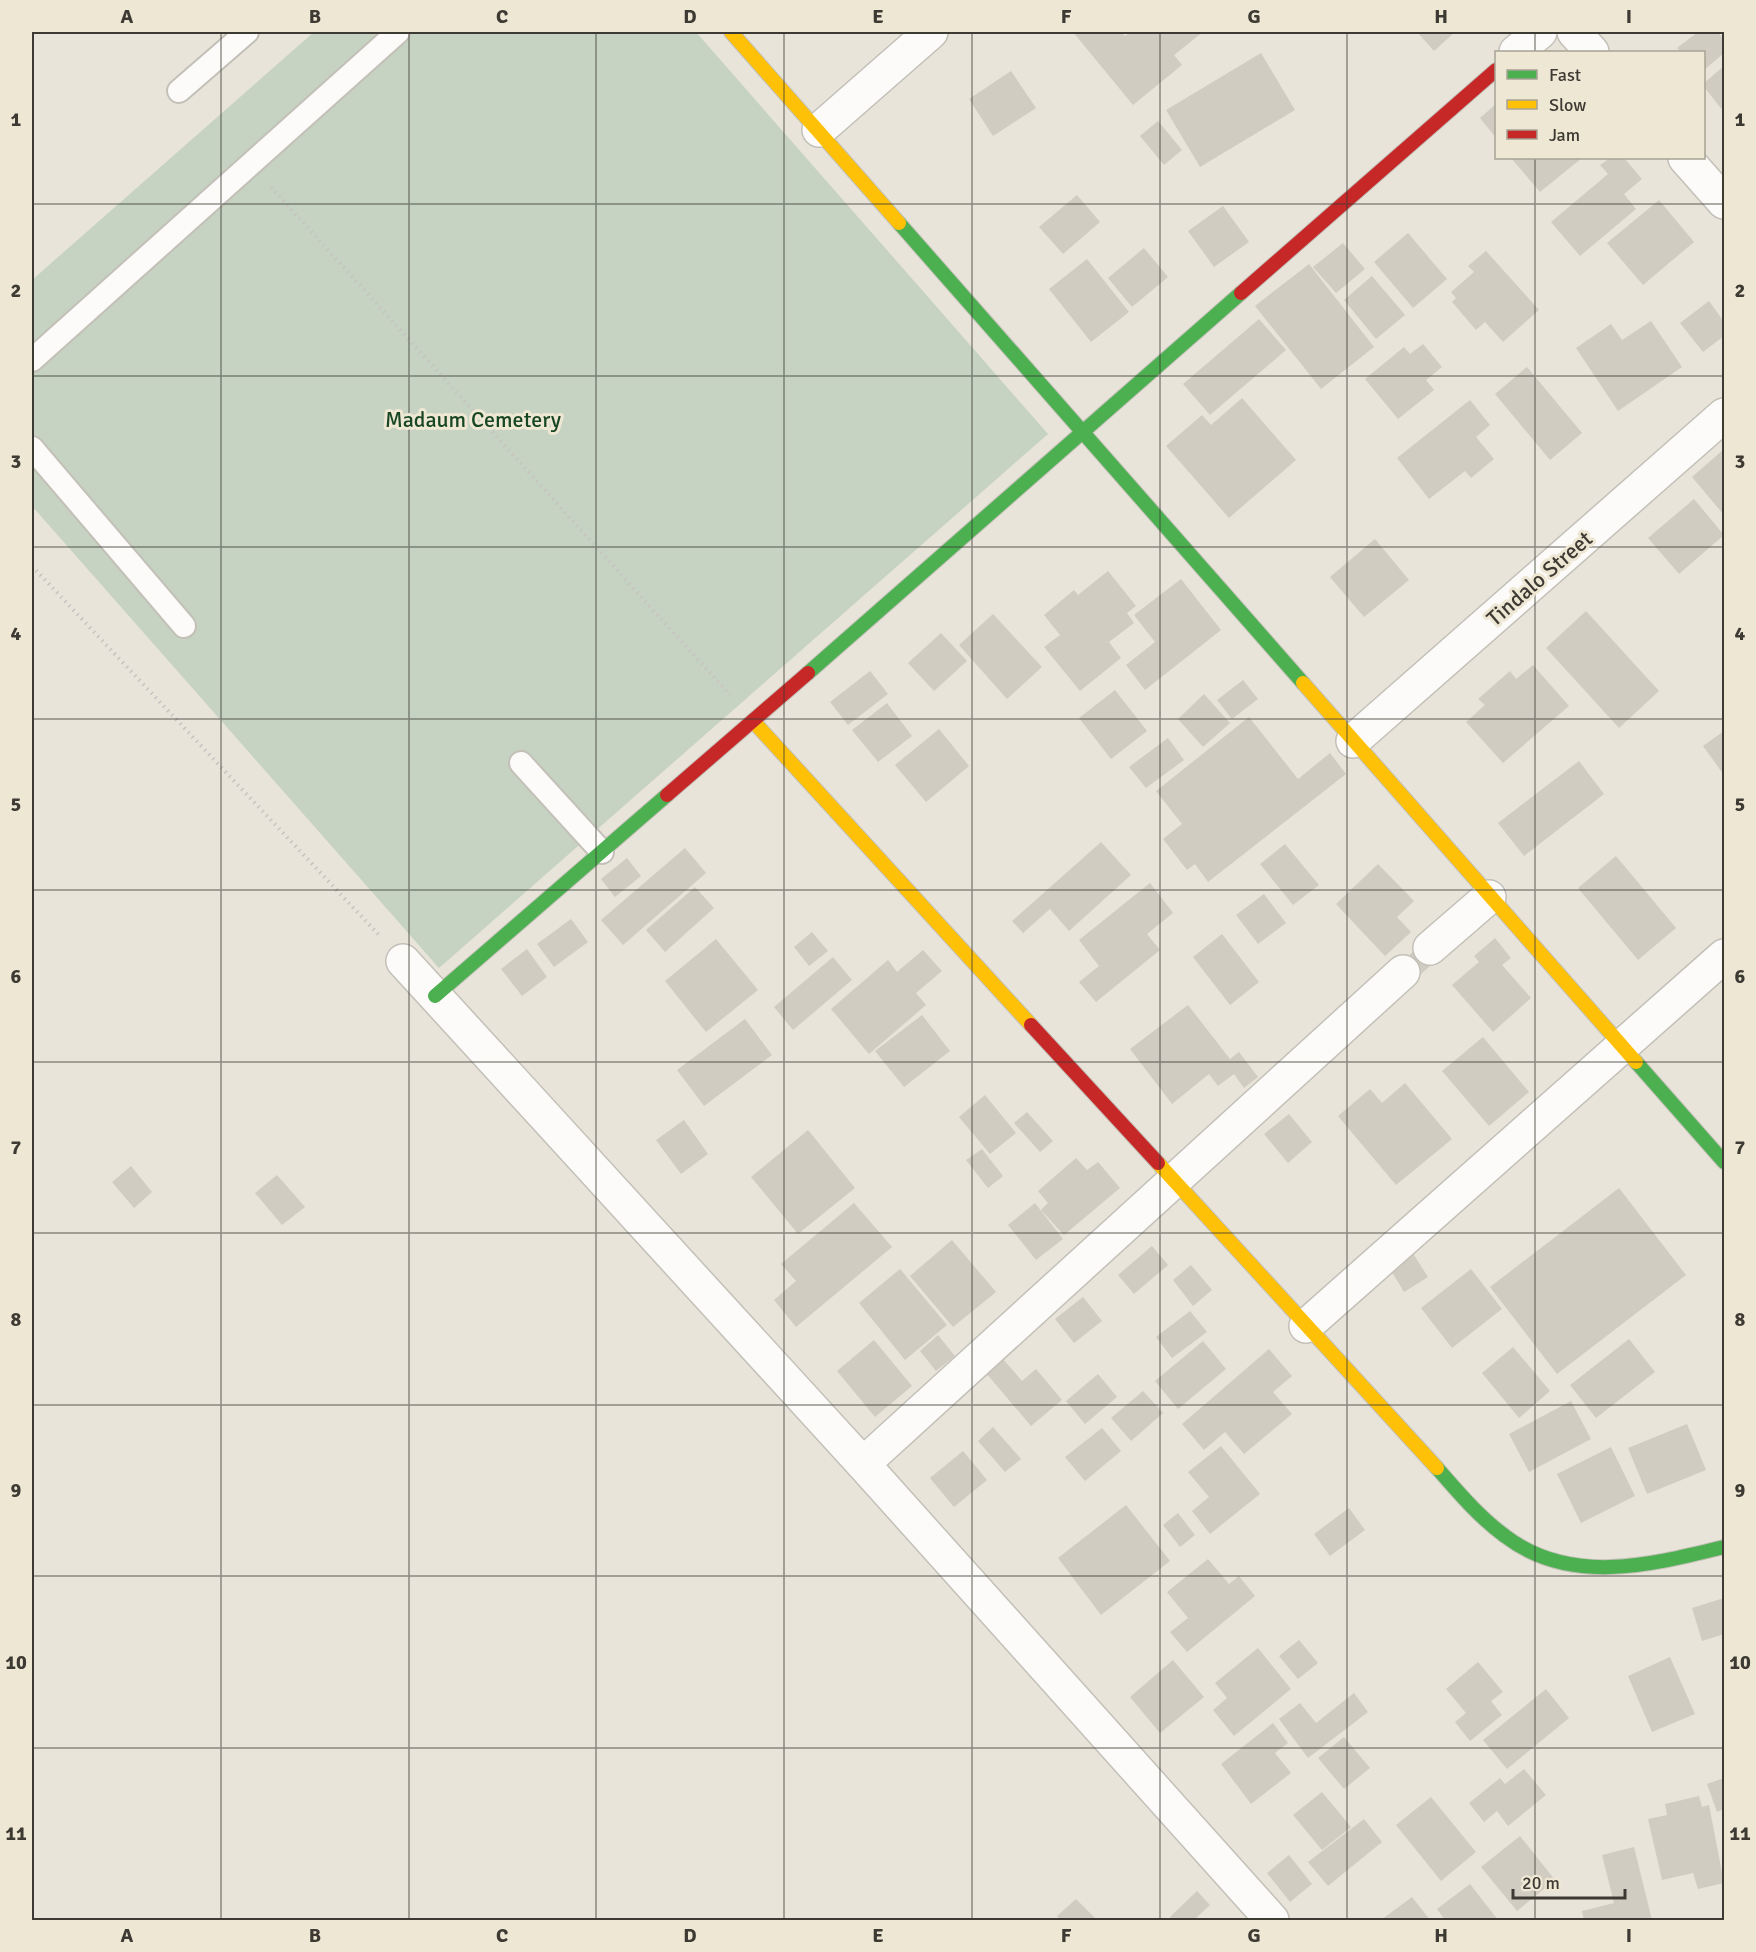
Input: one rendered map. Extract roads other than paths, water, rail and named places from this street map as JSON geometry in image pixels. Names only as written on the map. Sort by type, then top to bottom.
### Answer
[{"type":"street","points":[[730,32],[819,130],[1489,897],[1725,1162]]},
{"type":"street","points":[[819,130],[931,32]]},
{"type":"street","points":[[1517,51],[1540,32]]},
{"type":"street","points":[[1574,32],[1591,51]]},
{"type":"street","points":[[435,996],[1495,72]]},
{"type":"street","points":[[1686,159],[1725,202]]},
{"type":"street","name":"Tindalo Street","points":[[1353,741],[1725,415]]},
{"type":"street","points":[[753,721],[1475,1510],[1510,1541],[1552,1562],[1590,1570],[1647,1566],[1725,1547]]},
{"type":"street","points":[[1430,948],[1489,897]]},
{"type":"street","points":[[1306,1326],[1725,956]]},
{"type":"street","points":[[403,961],[863,1464],[1272,1920]]},
{"type":"street","points":[[863,1464],[1403,972]]},
{"type":"lane","points":[[179,91],[247,32]]},
{"type":"lane","points":[[32,360],[398,32]]},
{"type":"lane","points":[[32,448],[184,626]]},
{"type":"lane","points":[[521,762],[602,852]]},
{"type":"park label","name":"Madaum Cemetery","points":[[473,419]]}]
